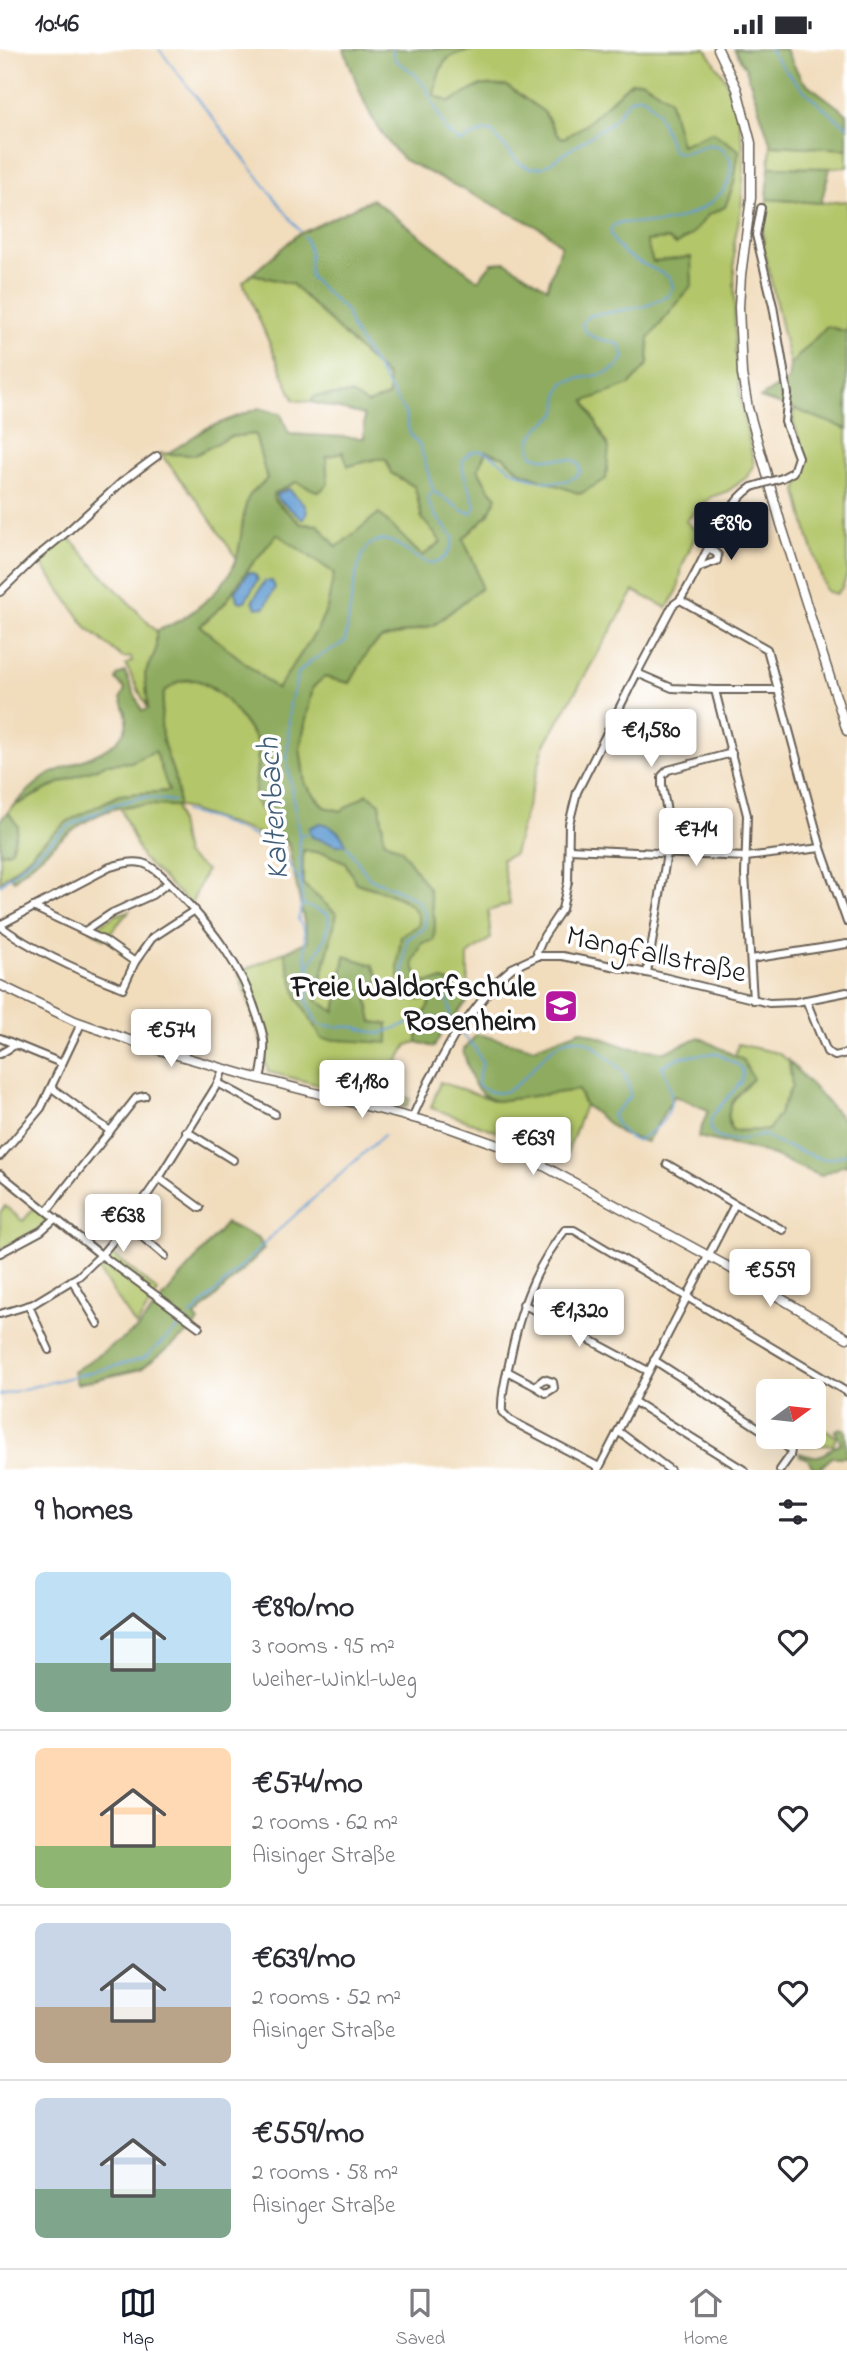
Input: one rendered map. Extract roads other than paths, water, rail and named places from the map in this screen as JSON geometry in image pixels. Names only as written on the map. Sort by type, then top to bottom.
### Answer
[{"type":"main road","points":[[718,49],[737,89],[751,143],[752,187],[739,307],[741,363],[748,408],[781,524],[847,731]]},
{"type":"main road","points":[[0,985],[81,1024],[223,1069],[444,1126],[520,1153],[707,1256],[847,1338]]},
{"type":"street","points":[[538,956],[537,952],[544,936],[562,909],[568,882],[569,824],[577,792],[637,673],[673,605],[680,600],[723,520],[741,494],[752,487],[793,472],[798,457],[785,422],[788,394],[756,235],[761,208]]},
{"type":"street","points":[[2,588],[67,533],[122,481],[158,456]]},
{"type":"street","points":[[700,567],[717,561],[718,555],[709,548]]},
{"type":"street","points":[[680,600],[767,649],[821,848],[847,922]]},
{"type":"street","points":[[637,673],[673,688],[778,690]]},
{"type":"street","points":[[715,690],[747,815],[746,857],[753,1000]]},
{"type":"street","points":[[647,973],[670,823],[662,776],[668,770],[732,753]]},
{"type":"street","points":[[569,849],[746,857],[821,848]]},
{"type":"street","points":[[195,910],[152,938],[135,963],[123,988],[89,975],[18,939],[0,926],[110,867],[128,862],[145,864],[195,910],[236,964],[252,999],[264,1038],[265,1056],[260,1079]]},
{"type":"street","points":[[85,931],[112,913],[152,895],[168,883]]},
{"type":"street","points":[[33,907],[105,941],[135,963]]},
{"type":"street","points":[[751,959],[847,944]]},
{"type":"street","name":"Mangfallstraße","points":[[412,1118],[453,1038],[495,983],[512,968],[538,956],[562,956],[647,973],[753,1000],[780,1003],[847,992]]},
{"type":"street","points":[[806,1000],[827,1052],[835,1056],[847,1053]]},
{"type":"street","points":[[0,1156],[41,1108],[81,1024]]},
{"type":"street","points":[[0,1038],[61,1063]]},
{"type":"street","points":[[0,1054],[15,1045]]},
{"type":"street","points":[[0,1314],[29,1305],[72,1280],[101,1255],[127,1224],[159,1178],[218,1083],[223,1069]]},
{"type":"street","points":[[218,1083],[275,1114]]},
{"type":"street","points":[[52,1088],[110,1131]]},
{"type":"street","points":[[47,1211],[136,1098],[145,1096]]},
{"type":"street","points":[[187,1131],[233,1160]]},
{"type":"street","points":[[667,1164],[783,1230]]},
{"type":"street","points":[[0,1174],[101,1255],[199,1327]]},
{"type":"street","points":[[159,1178],[200,1208]]},
{"type":"street","points":[[734,1203],[687,1296],[648,1371],[618,1431],[598,1468],[504,1416],[502,1406],[507,1371],[523,1304],[552,1247],[565,1230],[574,1230],[687,1296],[847,1392]]},
{"type":"street","points":[[0,1253],[41,1231],[56,1219]]},
{"type":"street","points":[[127,1224],[165,1256]]},
{"type":"street","points":[[72,1280],[97,1324]]},
{"type":"street","points":[[523,1304],[648,1371]]},
{"type":"street","points":[[29,1305],[49,1350]]},
{"type":"street","points":[[654,1360],[756,1426]]},
{"type":"street","points":[[507,1371],[535,1386]]},
{"type":"street","points":[[633,1401],[744,1470]]},
{"type":"street","points":[[618,1431],[670,1470]]},
{"type":"street","points":[[780,1470],[790,1456],[790,1449]]},
{"type":"water","points":[[289,489],[305,505],[307,513],[303,520],[277,498],[276,495]]},
{"type":"water","points":[[249,572],[255,574],[258,580],[245,601],[241,602],[237,600],[235,592]]},
{"type":"water","points":[[265,581],[272,581],[275,587],[265,607],[256,608],[253,600]]},
{"type":"water","points":[[320,823],[336,831],[346,845],[312,837],[309,828]]},
{"type":"waterway","points":[[159,49],[300,231]]},
{"type":"waterway","name":"Kaltenbach","points":[[392,49],[395,60],[414,73],[426,88],[447,132],[460,142],[484,131],[491,131],[518,162],[530,168],[544,167],[613,121],[629,100],[638,96],[644,97],[657,111],[673,151],[686,152],[713,145],[725,151],[731,166],[729,181],[723,190],[715,199],[695,212],[662,223],[619,223],[610,230],[619,248],[634,260],[670,278],[673,286],[668,296],[646,306],[588,316],[582,324],[593,337],[620,345],[624,357],[606,373],[564,383],[559,393],[557,413],[533,435],[530,447],[532,455],[536,457],[576,461],[580,466],[578,474],[562,481],[542,481],[512,470],[490,454],[471,452],[463,461],[464,474],[475,508],[471,513],[463,511],[434,491],[427,499],[435,515],[453,537],[447,555],[431,563],[417,558],[390,541],[371,544],[365,550],[356,574],[345,642],[311,661],[299,672],[290,703],[287,762],[299,835],[302,903],[298,920],[304,929],[306,961],[310,968],[307,1001],[316,1022],[322,1026],[355,1027],[379,1034],[432,1018],[449,1021],[457,1029]]},
{"type":"waterway","points":[[769,49],[805,91],[847,126]]},
{"type":"waterway","points":[[304,236],[310,254],[311,278],[346,311],[352,329],[405,413],[410,434],[420,446],[433,489]]},
{"type":"waterway","points":[[0,885],[69,826],[112,805],[143,797],[173,801]]},
{"type":"waterway","points":[[184,812],[210,818],[278,846],[299,881]]},
{"type":"waterway","points":[[300,835],[311,833]]},
{"type":"waterway","points":[[346,845],[369,878],[418,901],[426,915],[424,929],[407,939],[404,978],[414,997],[440,994],[446,997],[450,1007],[449,1021]]},
{"type":"waterway","points":[[303,904],[328,914],[326,936],[308,967]]},
{"type":"waterway","name":"Kaltenbach","points":[[461,1033],[475,1048],[483,1064],[478,1085],[492,1092],[505,1091],[517,1085],[549,1051],[561,1043],[579,1039],[592,1045],[624,1074],[630,1097],[612,1115],[622,1131],[637,1141],[654,1130],[668,1114],[671,1099],[662,1066],[679,1057],[716,1053],[740,1066],[743,1071],[742,1081],[712,1116],[711,1127],[714,1134],[728,1140],[764,1135],[777,1143],[822,1159],[847,1154]]},
{"type":"waterway","points":[[191,1316],[272,1236],[384,1135]]},
{"type":"waterway","points":[[0,1395],[143,1359],[187,1320]]},
{"type":"place","name":"Freie Waldorfschule Rosenheim","points":[[561,1006]]}]
